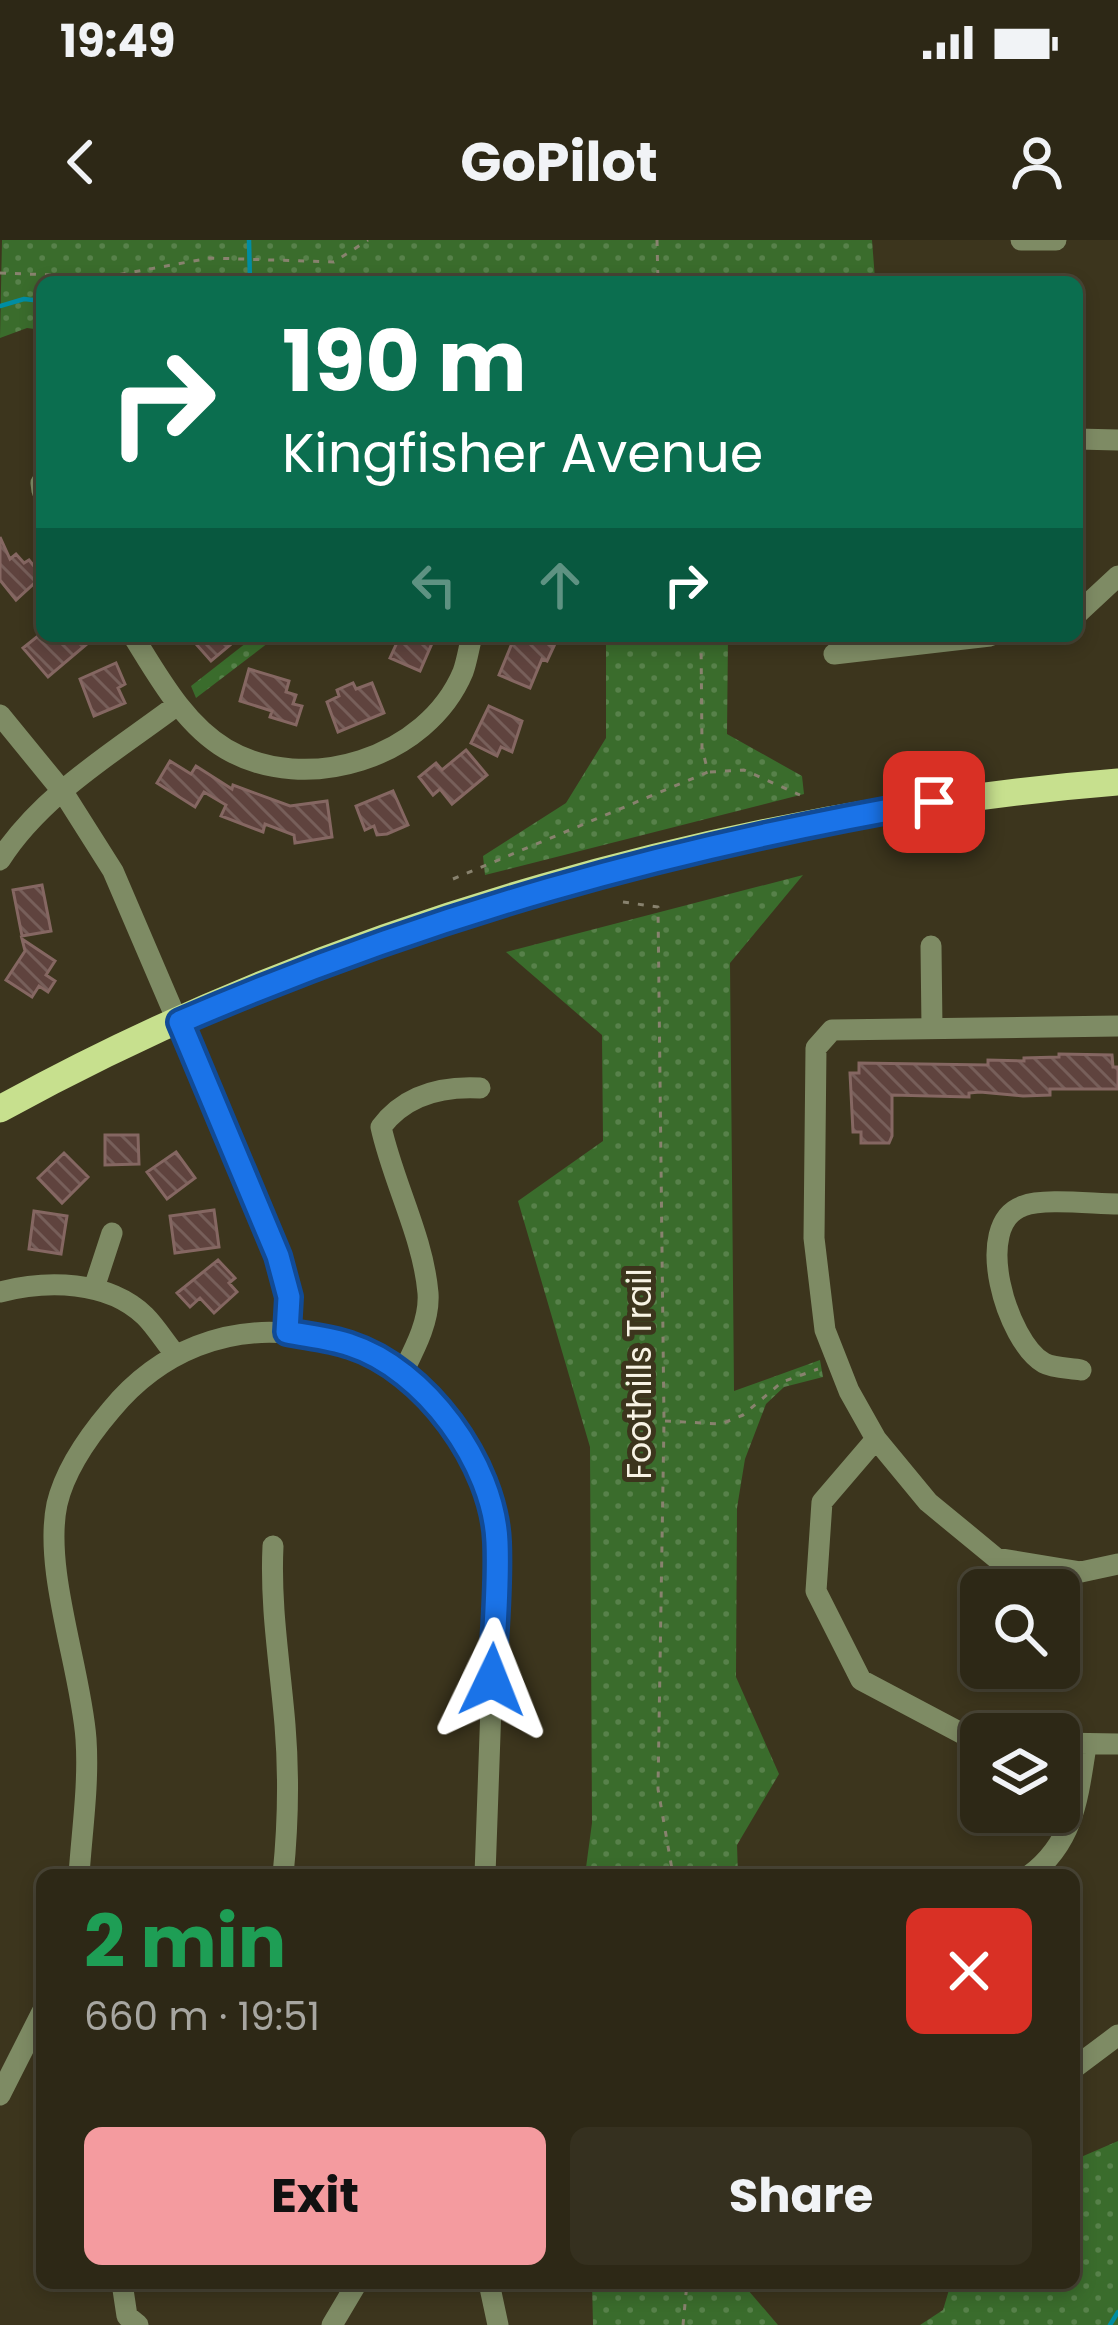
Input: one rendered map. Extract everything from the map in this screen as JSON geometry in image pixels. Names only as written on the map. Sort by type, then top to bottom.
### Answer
[{"type":"main road","points":[[0,1109],[180,1022],[426,926],[639,862],[782,829],[934,802],[1118,782]]},
{"type":"street","points":[[1021,240],[1056,240]]},
{"type":"street","points":[[1083,439],[1118,440]]},
{"type":"street","points":[[1083,608],[1118,576]]},
{"type":"street","points":[[137,642],[177,704],[226,749],[277,768],[332,770],[374,756],[411,736],[441,708],[463,672],[470,642]]},
{"type":"street","points":[[835,654],[938,642]]},
{"type":"street","points":[[0,860],[16,836],[63,792],[177,704]]},
{"type":"street","points":[[0,715],[63,792],[113,871],[278,1256],[289,1297],[287,1332]]},
{"type":"street","points":[[931,946],[932,1028]]},
{"type":"street","points":[[1118,1026],[832,1030],[816,1048],[814,1238],[825,1330],[848,1391],[875,1438],[928,1502],[996,1558],[1081,1572],[1118,1564]]},
{"type":"street","points":[[402,1374],[419,1341],[428,1297],[415,1236],[381,1127],[393,1111],[445,1086],[481,1088]]},
{"type":"street","points":[[1081,1370],[1043,1362],[1019,1334],[1004,1302],[997,1242],[1006,1216],[1024,1204],[1118,1204]]},
{"type":"street","points":[[94,1288],[112,1233]]},
{"type":"street","points":[[0,1292],[32,1284],[94,1288],[142,1313],[175,1354]]},
{"type":"street","points":[[79,1869],[86,1739],[55,1558],[57,1504],[85,1442],[130,1386],[175,1354],[232,1337],[287,1332],[353,1346],[402,1374],[441,1410],[469,1448],[486,1490],[497,1538],[485,1869]]},
{"type":"street","points":[[875,1438],[822,1502],[816,1591],[861,1680],[960,1732]]},
{"type":"street","points":[[273,1546],[270,1593],[286,1728],[284,1869]]},
{"type":"street","points":[[1080,1746],[1118,1744]]},
{"type":"street","points":[[1038,1869],[1053,1858],[1076,1805],[1086,1746]]},
{"type":"street","points":[[0,2095],[36,2024]]},
{"type":"street","points":[[1080,2064],[1118,2035]]},
{"type":"street","points":[[123,2289],[127,2316],[138,2325]]},
{"type":"street","points":[[332,2325],[353,2289]]},
{"type":"street","points":[[490,2289],[498,2325]]},
{"type":"path","points":[[111,276],[210,258],[334,262],[368,240]]},
{"type":"path","points":[[657,240],[658,276]]},
{"type":"path","points":[[0,273],[80,276]]},
{"type":"path","points":[[701,642],[702,748],[708,772]]},
{"type":"path","points":[[452,879],[708,772],[744,770],[800,794]]},
{"type":"path","name":"Foothills Trail","points":[[623,902],[658,907],[664,1421],[658,1789],[672,1869]]},
{"type":"path","points":[[664,1421],[721,1424],[743,1415],[782,1382],[837,1362]]},
{"type":"path","points":[[683,2325],[686,2289]]},
{"type":"green space","points":[[2,240],[872,240],[875,276],[36,276],[36,329],[0,338]]},
{"type":"green space","points":[[247,642],[271,642],[196,698],[191,686]]},
{"type":"green space","points":[[606,642],[728,642],[727,734],[802,776],[804,794],[485,875],[483,856],[566,803],[606,738]]},
{"type":"green space","points":[[803,875],[730,963],[734,1391],[820,1360],[823,1377],[784,1387],[766,1404],[745,1459],[737,1508],[736,1677],[779,1774],[737,1845],[738,1869],[586,1869],[592,1823],[590,1447],[518,1201],[603,1141],[602,1035],[506,952]]},
{"type":"green space","points":[[1118,2141],[1118,2325],[920,2325],[943,2310],[949,2289],[1080,2289],[1080,2157]]},
{"type":"green space","points":[[592,2289],[747,2289],[778,2325],[593,2325]]},
{"type":"building","points":[[0,537],[10,559],[16,554],[36,569],[36,582],[16,600],[0,580]]},
{"type":"building","points":[[36,638],[36,642],[88,643],[48,677],[23,648]]},
{"type":"building","points":[[194,642],[228,642],[230,645],[211,661]]},
{"type":"building","points":[[397,642],[433,642],[420,671],[390,658]]},
{"type":"building","points":[[513,642],[554,646],[547,661],[542,659],[530,688],[499,675]]},
{"type":"building","points":[[116,663],[125,684],[118,688],[125,703],[94,716],[80,679]]},
{"type":"building","points":[[249,669],[289,681],[286,692],[296,695],[293,704],[302,706],[296,725],[240,701]]},
{"type":"building","points":[[353,683],[356,689],[372,683],[384,713],[338,732],[327,702],[339,696],[337,690]]},
{"type":"building","points":[[489,706],[522,721],[512,752],[501,747],[497,756],[471,743]]},
{"type":"building","points":[[466,750],[487,775],[452,804],[440,789],[433,795],[419,777],[436,763],[442,770]]},
{"type":"building","points":[[170,761],[191,774],[196,766],[232,789],[233,785],[290,806],[327,801],[332,837],[295,843],[294,835],[265,824],[263,832],[221,816],[226,805],[204,792],[195,807],[157,783]]},
{"type":"building","points":[[393,791],[408,825],[387,834],[377,835],[374,826],[365,830],[356,806]]},
{"type":"building","points":[[42,885],[51,931],[22,936],[13,890]]},
{"type":"building","points":[[22,939],[55,961],[46,975],[55,981],[48,992],[39,986],[32,997],[6,980],[25,951]]},
{"type":"building","points":[[1059,1054],[1112,1055],[1113,1067],[1118,1067],[1118,1089],[1050,1089],[1050,1095],[1023,1096],[980,1092],[969,1093],[969,1097],[892,1095],[889,1143],[861,1143],[861,1132],[853,1132],[850,1073],[859,1073],[859,1063],[988,1065],[988,1060],[1024,1061]]},
{"type":"building","points":[[105,1135],[138,1135],[139,1164],[105,1165]]},
{"type":"building","points":[[176,1152],[195,1178],[167,1199],[147,1172]]},
{"type":"building","points":[[64,1153],[88,1177],[62,1203],[38,1178]]},
{"type":"building","points":[[214,1210],[219,1247],[175,1253],[170,1216]]},
{"type":"building","points":[[34,1211],[67,1216],[61,1254],[29,1249]]},
{"type":"building","points":[[218,1260],[235,1278],[229,1283],[237,1292],[214,1313],[200,1298],[190,1307],[177,1293]]},
{"type":"waterway","points":[[249,240],[250,276]]},
{"type":"waterway","points":[[0,306],[36,300]]},
{"type":"waterway","points":[[1110,2325],[1118,2312]]},
{"type":"route","points":[[492,1680],[497,1538],[486,1490],[469,1448],[441,1410],[402,1374],[353,1346],[287,1332],[289,1297],[278,1256],[180,1022],[336,958],[572,880],[782,829],[934,802]]}]
